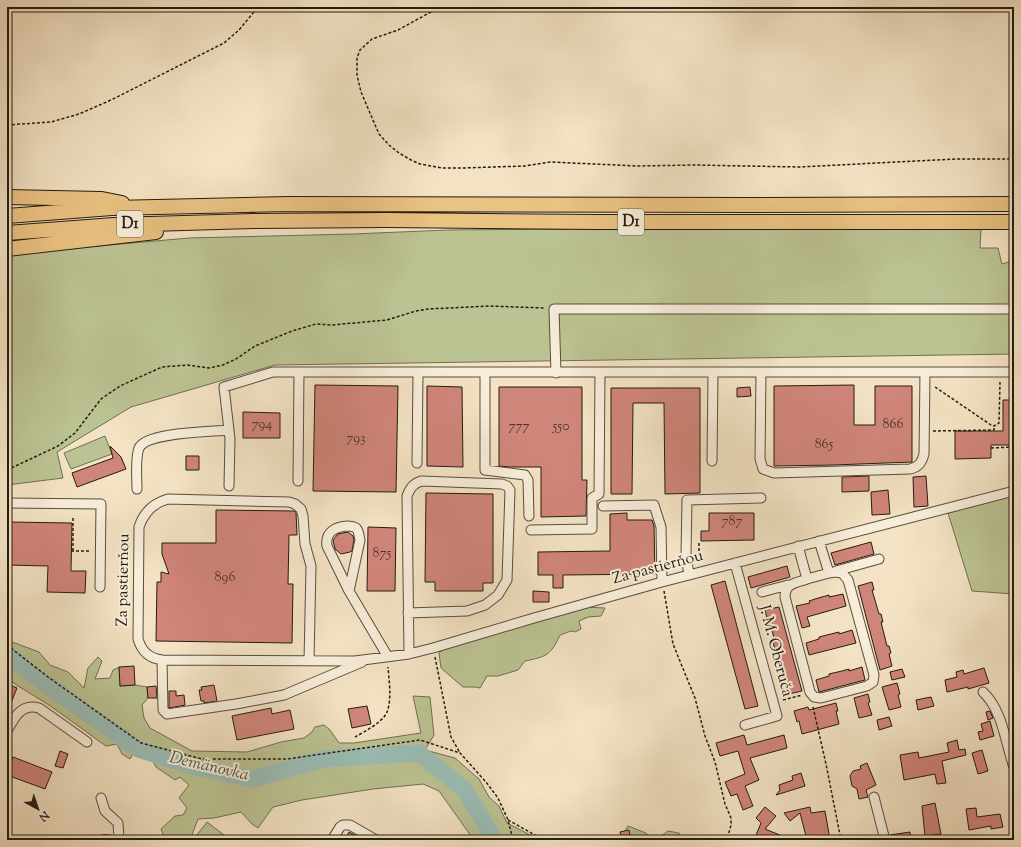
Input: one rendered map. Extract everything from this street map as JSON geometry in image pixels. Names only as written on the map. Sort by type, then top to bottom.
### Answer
[{"type":"highway","points":[[7,197],[102,199],[145,207]]},
{"type":"highway","name":"D1","points":[[7,216],[145,207],[383,203],[725,205],[1014,204]]},
{"type":"highway","points":[[7,249],[253,221]]},
{"type":"highway","name":"D1","points":[[7,233],[114,225],[253,221],[1014,222]]},
{"type":"street","points":[[556,372],[554,309],[1014,309]]},
{"type":"street","points":[[229,486],[230,440],[224,387],[273,372],[761,372],[925,376],[1014,372]]},
{"type":"street","points":[[298,481],[299,372]]},
{"type":"street","points":[[531,530],[592,529],[592,498],[599,494],[600,372]]},
{"type":"street","points":[[712,460],[713,372]]},
{"type":"street","points":[[761,372],[760,459],[764,469],[768,472],[774,473],[910,469],[920,464],[923,460],[924,454],[925,376]]},
{"type":"street","points":[[418,373],[418,463]]},
{"type":"street","points":[[485,373],[485,470],[525,475],[528,480],[529,516]]},
{"type":"street","points":[[137,489],[138,455],[140,448],[146,442],[161,436],[229,430]]},
{"type":"street","points":[[408,613],[472,610],[485,605],[498,595],[507,580],[510,490],[507,486],[502,484],[421,481],[410,489],[407,496],[408,613],[409,654]]},
{"type":"street","name":"Za pastierňou","points":[[309,661],[311,566],[305,544],[300,508],[289,502],[168,500],[156,504],[149,509],[139,527],[138,639],[139,644],[146,654],[154,659],[162,660],[309,661],[365,660],[409,654],[433,648],[735,562],[1014,491]]},
{"type":"street","points":[[689,575],[686,555],[687,500],[761,498]]},
{"type":"street","points":[[7,503],[101,504],[100,587]]},
{"type":"street","points":[[603,506],[654,505],[661,527],[662,582]]},
{"type":"street","points":[[349,591],[360,540],[356,528],[351,526],[338,527],[330,533],[326,540],[327,546],[349,591],[388,657]]},
{"type":"street","points":[[819,541],[832,572]]},
{"type":"street","points":[[798,546],[807,579]]},
{"type":"street","points":[[762,592],[879,560]]},
{"type":"street","name":"J. M. Oberuča","points":[[735,562],[776,716],[745,725]]},
{"type":"street","points":[[788,585],[786,588],[785,597],[812,695],[820,698],[867,686],[873,682],[874,675],[848,580],[842,573],[832,572]]},
{"type":"street","points":[[162,660],[163,710],[167,714],[284,695],[343,671],[365,660]]},
{"type":"street","points":[[983,692],[990,699],[1000,717],[1014,767]]},
{"type":"street","points":[[7,731],[16,715],[28,707],[33,707],[39,708],[87,742]]},
{"type":"street","points":[[874,797],[885,840]]},
{"type":"street","points":[[102,798],[105,811],[118,823],[119,838],[102,840]]},
{"type":"street","points":[[332,840],[340,827],[347,824],[376,840]]},
{"type":"path","points":[[7,125],[40,123],[65,119],[111,100],[224,43],[239,30],[258,7]]},
{"type":"path","points":[[440,7],[398,30],[372,39],[360,50],[357,58],[357,75],[361,92],[379,134],[399,153],[420,164],[442,168],[525,166],[550,162],[638,166],[694,164],[799,167],[956,159],[1014,159]]},
{"type":"path","points":[[7,470],[58,446],[75,433],[101,399],[120,386],[162,368],[188,365],[209,368],[223,365],[236,359],[255,346],[292,331],[316,324],[332,325],[387,320],[416,311],[434,308],[520,306],[554,309]]},
{"type":"path","points":[[925,431],[994,430],[994,426],[999,422],[1000,372]]},
{"type":"path","points":[[925,376],[994,426]]},
{"type":"path","points":[[991,448],[1014,447]]},
{"type":"path","points":[[74,516],[72,551],[100,551]]},
{"type":"path","points":[[698,543],[699,572]]},
{"type":"path","points":[[662,582],[673,644],[695,698],[705,736],[715,762],[725,804],[731,818],[728,836]]},
{"type":"path","points":[[7,645],[48,677],[141,743],[202,759],[287,759],[420,740],[460,753]]},
{"type":"path","points":[[433,648],[451,737],[460,753],[498,798],[508,820],[512,840]]},
{"type":"path","points":[[355,737],[368,730],[387,712],[389,688],[388,657]]},
{"type":"path","points":[[773,703],[812,695],[812,705],[826,764],[841,840]]},
{"type":"path","points":[[508,820],[544,840]]},
{"type":"path","points":[[711,840],[728,836],[738,840]]},
{"type":"green space","points":[[689,228],[981,229],[980,248],[998,248],[1002,264],[1014,260],[1014,354],[275,365],[131,407],[57,452],[63,478],[7,485],[7,254],[189,238],[447,230]]},
{"type":"green space","points":[[105,436],[112,454],[71,469],[64,453]]},
{"type":"green space","points":[[1014,495],[1014,594],[972,591],[948,513]]},
{"type":"green space","points":[[585,607],[605,608],[601,616],[588,617],[579,621],[581,629],[575,632],[571,631],[560,635],[554,647],[547,654],[525,661],[518,670],[498,676],[487,676],[480,688],[463,687],[441,668],[439,653],[443,650]]},
{"type":"green space","points":[[7,640],[39,652],[50,665],[68,672],[84,688],[88,668],[98,657],[102,661],[95,679],[110,678],[113,670],[119,667],[120,686],[135,685],[147,687],[148,698],[142,705],[144,718],[150,728],[192,751],[247,752],[281,742],[304,738],[312,732],[315,727],[324,725],[330,730],[339,743],[354,743],[421,733],[413,696],[430,697],[434,735],[425,750],[455,758],[479,779],[489,797],[499,806],[507,823],[540,840],[470,840],[471,836],[439,791],[423,784],[373,789],[302,800],[273,807],[258,828],[241,812],[214,818],[198,819],[190,840],[165,840],[161,829],[175,816],[183,815],[187,808],[179,798],[189,785],[180,777],[175,780],[156,767],[145,746],[139,744],[130,759],[122,754],[117,744],[106,746],[49,705],[7,678]]},
{"type":"green space","points":[[207,822],[228,838],[227,840],[193,840]]},
{"type":"green space","points":[[628,826],[646,833],[653,840],[619,840]]},
{"type":"green space","points":[[668,831],[679,833],[682,840],[656,840]]},
{"type":"building","points":[[315,385],[398,386],[396,492],[313,491]]},
{"type":"building","points":[[854,385],[854,425],[875,425],[875,386],[912,386],[912,462],[774,466],[774,386]]},
{"type":"building","points":[[427,386],[462,387],[463,467],[427,466]]},
{"type":"building","points":[[499,387],[582,387],[582,480],[587,480],[586,516],[541,517],[541,467],[499,466]]},
{"type":"building","points":[[750,387],[751,396],[737,397],[737,388]]},
{"type":"building","points":[[611,388],[700,388],[700,493],[665,494],[664,403],[633,403],[632,494],[611,494]]},
{"type":"building","points":[[1003,400],[1014,400],[1014,445],[991,445],[991,458],[955,459],[955,431],[1003,431]]},
{"type":"building","points":[[243,412],[280,413],[280,438],[243,438]]},
{"type":"building","points":[[110,446],[121,457],[126,469],[77,487],[72,473],[113,458]]},
{"type":"building","points":[[186,456],[199,456],[199,470],[186,470]]},
{"type":"building","points":[[869,476],[869,491],[842,492],[842,477]]},
{"type":"building","points":[[926,476],[928,506],[914,507],[913,477]]},
{"type":"building","points":[[888,490],[890,514],[872,515],[871,492]]},
{"type":"building","points":[[426,493],[493,494],[493,583],[483,583],[483,591],[435,591],[435,582],[425,582]]},
{"type":"building","points":[[216,510],[296,512],[297,535],[289,535],[288,584],[293,584],[292,643],[156,641],[157,582],[161,582],[161,572],[169,574],[162,554],[162,543],[216,543]]},
{"type":"building","points":[[627,513],[627,520],[652,520],[654,526],[655,574],[563,575],[563,588],[553,588],[553,575],[538,575],[538,552],[610,551],[610,514]]},
{"type":"building","points":[[709,513],[754,513],[754,540],[701,541],[701,531],[709,531]]},
{"type":"building","points":[[7,522],[72,523],[71,571],[86,571],[85,593],[47,592],[48,566],[7,565]]},
{"type":"building","points":[[368,527],[396,528],[395,591],[367,591]]},
{"type":"building","points":[[348,532],[353,536],[354,540],[352,551],[341,554],[335,549],[333,540],[338,534]]},
{"type":"building","points":[[871,542],[874,554],[835,565],[831,553]]},
{"type":"building","points":[[787,566],[790,577],[751,588],[748,577]]},
{"type":"building","points":[[725,581],[758,706],[745,709],[711,585]]},
{"type":"building","points":[[872,582],[874,590],[872,590],[879,614],[881,614],[883,622],[881,622],[887,646],[889,646],[891,653],[889,654],[892,666],[880,670],[858,586]]},
{"type":"building","points":[[533,591],[549,592],[549,602],[533,602]]},
{"type":"building","points":[[843,594],[846,606],[807,617],[810,626],[802,628],[796,606],[810,603],[809,601],[829,595],[829,597]]},
{"type":"building","points":[[779,607],[802,691],[789,694],[786,682],[784,682],[782,674],[784,674],[777,650],[775,650],[773,642],[775,642],[769,618],[767,618],[765,610]]},
{"type":"building","points":[[852,630],[856,643],[809,655],[806,643],[819,639],[819,637],[839,632],[839,634]]},
{"type":"building","points":[[134,666],[135,685],[120,686],[119,667]]},
{"type":"building","points":[[862,667],[865,680],[819,692],[816,680],[829,676],[829,674],[849,669],[849,671]]},
{"type":"building","points":[[984,668],[989,683],[968,689],[968,687],[947,692],[945,680],[957,677],[956,672],[963,670],[964,674]]},
{"type":"building","points":[[902,669],[905,677],[892,680],[890,672]]},
{"type":"building","points":[[897,683],[901,707],[889,710],[882,687]]},
{"type":"building","points":[[7,684],[17,688],[7,713]]},
{"type":"building","points":[[214,685],[217,701],[204,703],[204,701],[201,701],[199,690],[202,690],[201,687]]},
{"type":"building","points":[[156,686],[157,698],[148,698],[147,687]]},
{"type":"building","points":[[169,691],[176,691],[176,696],[184,695],[185,705],[169,708]]},
{"type":"building","points":[[868,694],[870,702],[868,703],[872,715],[859,718],[854,698]]},
{"type":"building","points":[[931,697],[934,706],[918,710],[916,700]]},
{"type":"building","points":[[836,703],[839,724],[802,734],[799,721],[797,722],[794,711],[808,707],[809,710]]},
{"type":"building","points":[[367,706],[371,724],[352,728],[348,709]]},
{"type":"building","points":[[271,708],[272,714],[290,710],[294,729],[237,740],[232,716]]},
{"type":"building","points":[[990,711],[993,718],[988,720],[986,712]]},
{"type":"building","points":[[889,717],[892,726],[879,730],[877,720]]},
{"type":"building","points":[[990,721],[994,736],[980,740],[978,732],[983,731],[981,724]]},
{"type":"building","points":[[744,735],[747,745],[784,735],[787,748],[750,758],[759,780],[745,786],[753,806],[743,810],[737,794],[731,796],[725,782],[745,774],[738,751],[720,756],[716,743]]},
{"type":"building","points":[[957,740],[959,750],[965,749],[966,755],[942,761],[946,783],[937,784],[935,774],[904,780],[900,755],[918,752],[919,758],[949,752],[947,743]]},
{"type":"building","points":[[982,750],[988,771],[978,774],[972,753]]},
{"type":"building","points":[[60,751],[68,754],[63,768],[55,766]]},
{"type":"building","points":[[13,757],[52,772],[45,789],[7,775]]},
{"type":"building","points":[[867,763],[876,785],[866,790],[868,797],[859,799],[857,789],[852,786],[850,776],[853,771],[861,769],[860,766]]},
{"type":"building","points":[[801,773],[805,786],[776,795],[780,790],[779,785],[793,780],[792,776]]},
{"type":"building","points":[[935,803],[941,834],[925,836],[922,806]]},
{"type":"building","points":[[765,807],[776,816],[765,829],[792,840],[769,840],[760,836],[754,840],[761,823],[756,818]]},
{"type":"building","points":[[810,807],[811,813],[825,811],[830,840],[807,840],[800,813],[790,821],[784,813]]},
{"type":"building","points":[[976,808],[977,817],[1000,814],[1003,827],[991,829],[991,826],[969,830],[966,809]]},
{"type":"building","points":[[629,830],[631,840],[622,840],[620,832]]},
{"type":"building","points":[[349,832],[364,840],[345,840]]},
{"type":"building","points":[[910,832],[911,840],[891,840],[890,835]]},
{"type":"waterway","name":"Demänovka","points":[[7,654],[43,682],[138,749],[198,768],[253,779],[323,759],[419,753],[464,789],[495,840]]}]
